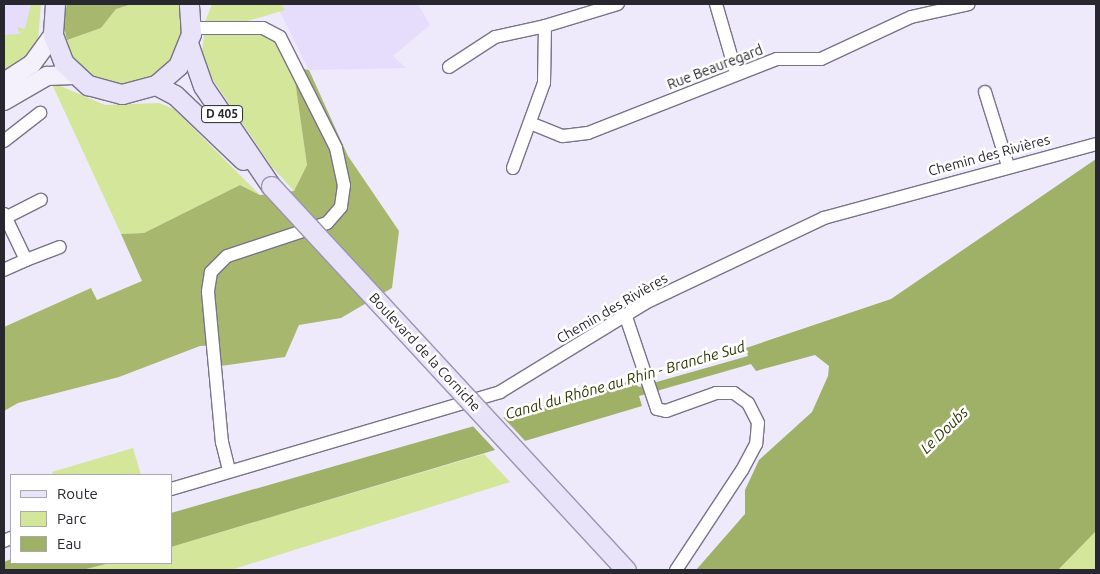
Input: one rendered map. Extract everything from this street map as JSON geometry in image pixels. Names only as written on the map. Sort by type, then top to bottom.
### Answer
[{"type":"main road","points":[[54,4],[52,35],[60,57],[74,75]]},
{"type":"main road","name":"Boulevard de la Corniche","points":[[189,4],[196,73],[267,182]]},
{"type":"main road","points":[[4,101],[47,76],[74,75],[113,93],[156,85],[174,71],[191,33],[200,4]]},
{"type":"main road","points":[[4,82],[32,64],[52,35]]},
{"type":"main road","name":"Boulevard de la Corniche","points":[[156,85],[175,95],[267,182],[626,570]]},
{"type":"street","points":[[449,67],[495,38],[545,26],[618,4]]},
{"type":"street","points":[[716,4],[736,73]]},
{"type":"street","name":"Rue Beauregard","points":[[530,123],[563,136],[588,133],[736,73],[777,59],[821,60],[911,17],[969,4]]},
{"type":"street","points":[[513,168],[544,83],[545,26]]},
{"type":"street","points":[[191,33],[263,28],[280,37],[336,148],[344,185],[341,207],[327,222],[227,256],[211,272],[208,292],[222,442],[229,471]]},
{"type":"street","points":[[984,92],[1008,166]]},
{"type":"street","points":[[4,141],[40,113]]},
{"type":"street","name":"Chemin des Rivières","points":[[172,489],[485,398],[626,317],[645,303],[824,218],[1008,166],[1096,144]]},
{"type":"street","points":[[26,260],[5,216],[41,200]]},
{"type":"street","points":[[4,270],[60,247]]},
{"type":"street","points":[[626,317],[645,383],[657,409],[666,411],[704,395],[734,393],[748,403],[758,423],[756,444],[742,470],[676,570]]},
{"type":"shaded area","points":[[4,4],[35,4],[21,51],[4,61]]},
{"type":"shaded area","points":[[67,4],[132,4],[116,9],[101,28],[67,40],[63,23]]},
{"type":"shaded area","points":[[276,4],[418,4],[430,25],[393,56],[406,68],[309,70]]},
{"type":"shaded area","points":[[293,67],[309,70],[348,156],[399,231],[392,288],[341,318],[299,325],[285,357],[221,366],[220,345],[200,346],[119,377],[18,403],[4,411],[4,327],[91,288],[97,300],[142,281],[121,234],[144,233],[240,185],[260,195],[294,191],[307,165]]},
{"type":"green space","points":[[31,4],[41,4],[38,40],[32,51],[4,70],[4,35],[20,34],[17,27],[25,29]]},
{"type":"green space","points":[[61,4],[67,4],[63,23],[67,40],[101,28],[116,9],[132,4],[182,4],[186,26],[168,67],[135,86],[105,84],[78,69],[61,43]]},
{"type":"green space","points":[[212,4],[281,4],[285,10],[241,23],[205,22]]},
{"type":"green space","points":[[254,31],[275,40],[293,67],[307,165],[294,191],[272,167],[201,62],[204,35]]},
{"type":"green space","points":[[51,82],[105,105],[159,103],[174,109],[260,195],[240,185],[144,233],[121,234]]},
{"type":"green space","points":[[133,448],[141,474],[53,474],[52,472]]},
{"type":"green space","points":[[484,454],[510,482],[231,570],[82,570],[106,564],[172,564],[172,547]]},
{"type":"green space","points":[[1096,531],[1096,570],[1058,570]]},
{"type":"water","name":"Le Doubs","points":[[1096,159],[1096,531],[1058,570],[696,570],[745,514],[745,490],[759,460],[812,412],[828,376],[829,366],[815,355],[756,371],[751,364],[639,396],[642,406],[172,547],[172,513],[631,381],[639,387],[748,356],[746,348],[891,299]]},
{"type":"water","points":[[10,559],[10,564],[106,564],[82,570],[4,570],[4,562]]},
{"type":"pier","points":[[500,414],[527,443],[498,453],[470,423]]},
{"type":"water label","name":"Canal du Rhône au Rhin - Branche Sud","points":[[625,380]]}]
